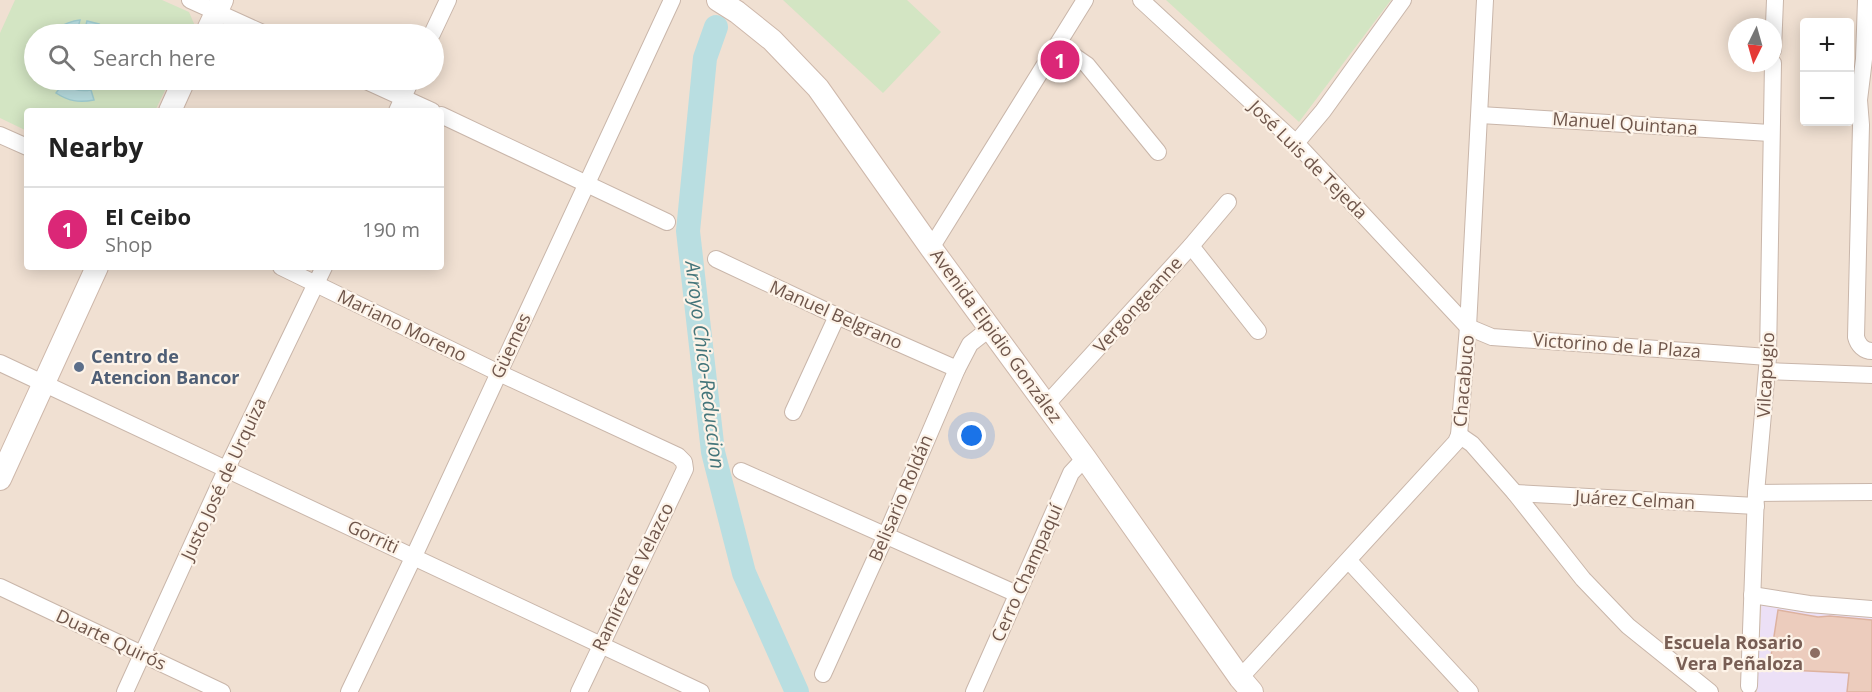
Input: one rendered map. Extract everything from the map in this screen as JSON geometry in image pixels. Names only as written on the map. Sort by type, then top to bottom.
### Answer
[{"type":"main road","name":"Avenida Elpidio González","points":[[718,0],[772,40],[818,88],[1246,685]]},
{"type":"main road","points":[[211,24],[219,6]]},
{"type":"main road","points":[[171,108],[179,90]]},
{"type":"main road","points":[[0,478],[96,270]]},
{"type":"street","points":[[190,0],[219,6],[249,24]]},
{"type":"street","points":[[437,24],[448,0]]},
{"type":"street","name":"Güemes","points":[[349,692],[672,0]]},
{"type":"street","points":[[931,248],[1085,0]]},
{"type":"street","name":"José Luis de Tejeda","points":[[1141,0],[1296,143],[1468,327]]},
{"type":"street","points":[[1296,143],[1323,111],[1402,0]]},
{"type":"street","name":"Chacabuco","points":[[1246,685],[1349,561],[1456,442],[1459,435],[1468,327],[1485,0]]},
{"type":"street","points":[[1774,18],[1775,0]]},
{"type":"street","points":[[1866,0],[1864,59],[1859,100],[1861,125],[1856,337],[1862,347],[1872,351]]},
{"type":"street","points":[[1058,45],[1087,65],[1158,152]]},
{"type":"street","name":"Vilcapugio","points":[[1749,686],[1756,500],[1768,364],[1773,72]]},
{"type":"street","points":[[379,90],[400,104],[418,108]]},
{"type":"street","points":[[400,104],[406,90]]},
{"type":"street","name":"Manuel Quintana","points":[[1480,115],[1770,134]]},
{"type":"street","points":[[444,116],[667,222]]},
{"type":"street","points":[[0,135],[24,146]]},
{"type":"street","name":"Vergongeanne","points":[[1046,405],[1191,246],[1228,202]]},
{"type":"street","points":[[1191,246],[1258,331]]},
{"type":"street","name":"Manuel Belgrano","points":[[716,259],[957,369]]},
{"type":"street","name":"Mariano Moreno","points":[[287,270],[499,373],[678,456],[684,462]]},
{"type":"street","name":"Justo José de Urquiza","points":[[125,692],[227,468],[323,270]]},
{"type":"street","points":[[793,412],[837,316]]},
{"type":"street","name":"Victorino de la Plaza","points":[[1468,327],[1491,337],[1872,375]]},
{"type":"street","name":"Belisario Roldán","points":[[823,674],[957,369],[970,344],[990,329]]},
{"type":"street","name":"Gorriti","points":[[0,363],[701,692]]},
{"type":"street","points":[[1459,435],[1472,444],[1515,493],[1582,579],[1628,626],[1710,692]]},
{"type":"street","name":"Cerro Champaquí","points":[[974,692],[1071,473],[1085,458]]},
{"type":"street","name":"Ramírez de Velazco","points":[[579,692],[685,469],[684,462]]},
{"type":"street","points":[[741,471],[1017,594]]},
{"type":"street","name":"Juárez Celman","points":[[1515,493],[1756,500],[1872,492]]},
{"type":"street","points":[[1349,561],[1470,692]]},
{"type":"street","name":"Duarte Quirós","points":[[0,587],[222,692]]},
{"type":"street","points":[[1752,596],[1809,604],[1872,609]]},
{"type":"shaded area","points":[[0,0],[1872,0],[1872,692],[0,692]]},
{"type":"shaded area","name":"Escuela Rosario Vera Peñaloza","points":[[1762,595],[1872,615],[1872,692],[1757,692]]},
{"type":"green space","points":[[15,0],[162,0],[189,12],[194,24],[24,24],[24,90],[165,90],[156,108],[24,108],[24,130],[0,118],[0,33]]},
{"type":"green space","points":[[783,0],[907,0],[941,32],[883,93]]},
{"type":"green space","points":[[1166,0],[1391,0],[1299,122]]},
{"type":"water","points":[[80,20],[79,24],[66,24]]},
{"type":"water","points":[[58,90],[91,90],[94,100],[74,101],[56,93]]},
{"type":"building","name":"Escuela Rosario Vera Peñaloza","points":[[1778,610],[1818,617],[1872,620],[1872,692],[1847,692],[1849,673],[1769,669]]},
{"type":"waterway","name":"Arroyo Chico-Reduccion","points":[[716,27],[705,58],[688,231],[713,452],[744,573],[797,692]]},
{"type":"place","name":"El Ceibo","points":[[1060,60]]},
{"type":"place","name":"Centro de Atencion Bancor","points":[[79,367]]},
{"type":"place","name":"Escuela Rosario Vera Peñaloza","points":[[1815,653]]}]
